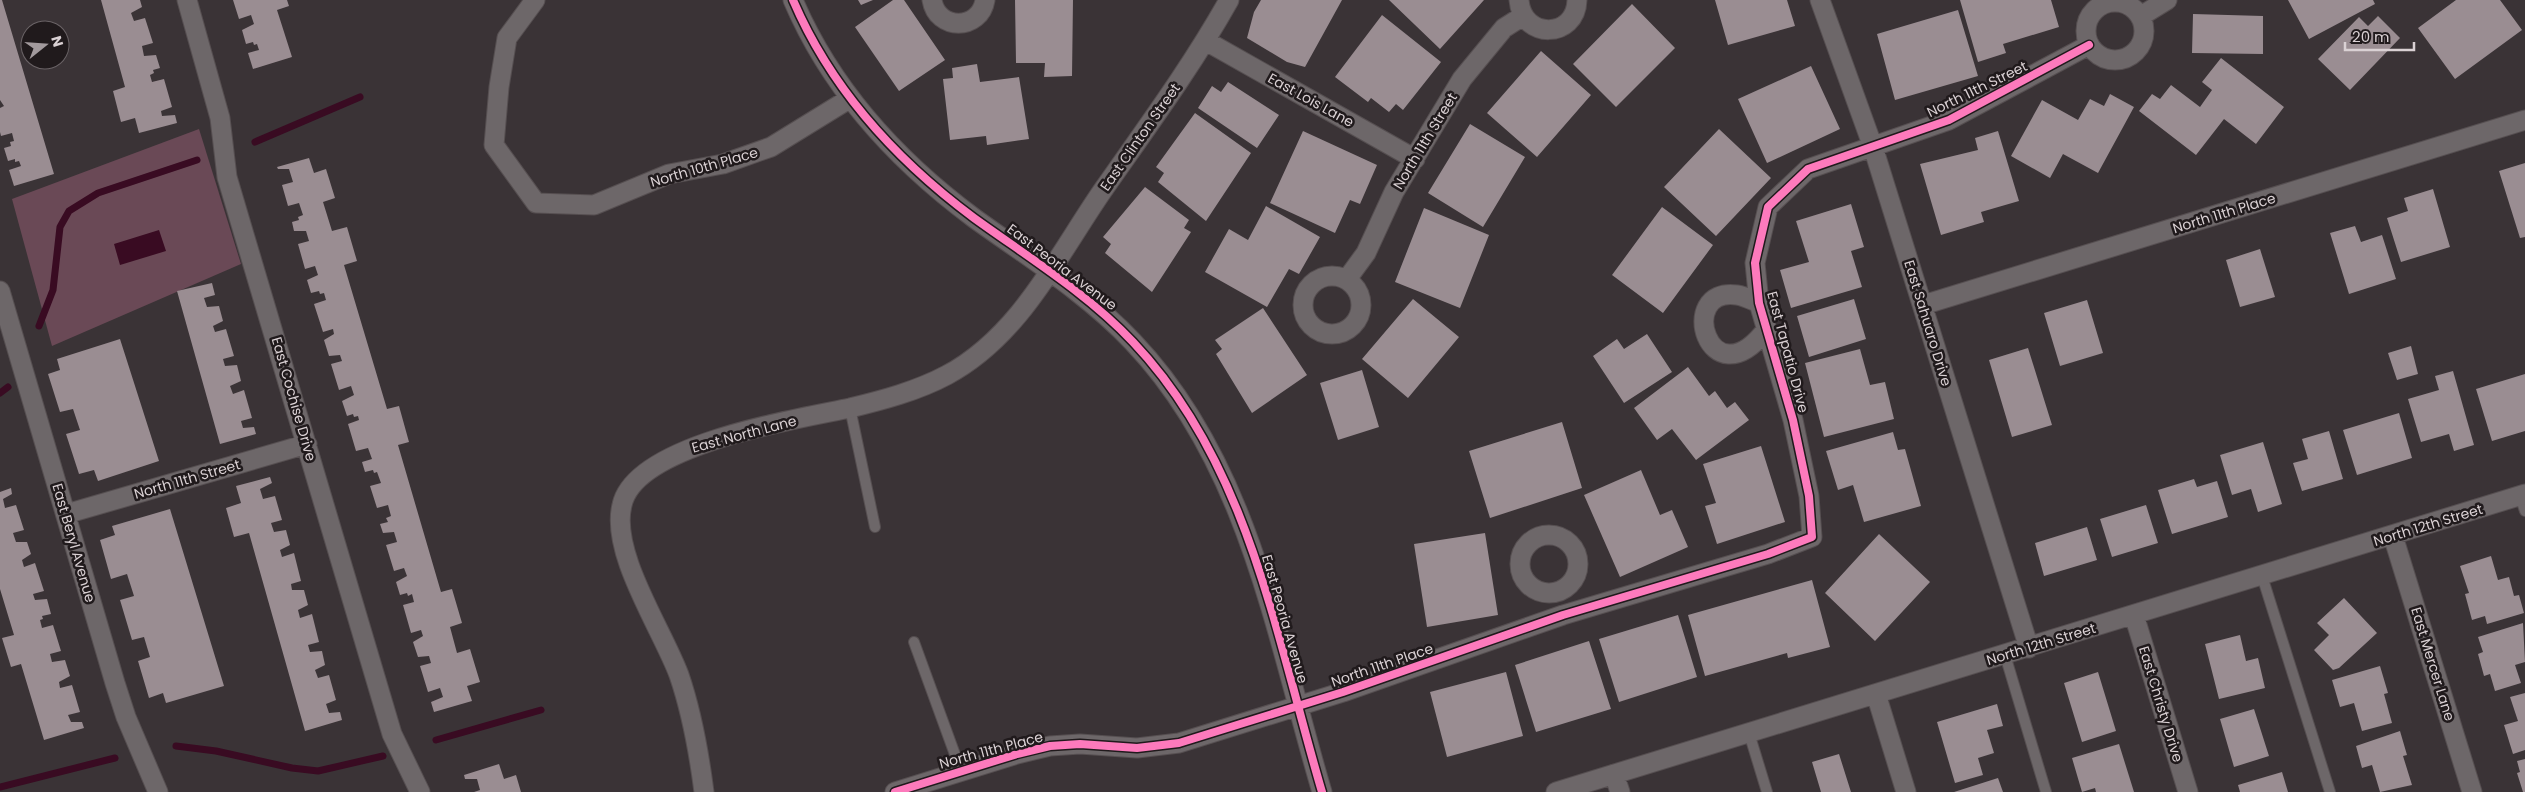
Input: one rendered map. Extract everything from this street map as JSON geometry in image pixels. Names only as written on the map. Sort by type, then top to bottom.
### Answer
[{"type":"street","name":"East Cochise Drive","points":[[187,0],[220,118],[224,159],[392,734],[420,792]]},
{"type":"street","name":"North 10th Place","points":[[535,0],[507,38],[498,87],[494,145],[536,203],[594,205],[669,174],[723,164],[771,147],[849,99]]},
{"type":"street","name":"East Peoria Avenue","points":[[793,0],[849,99],[869,124],[922,177],[1101,310],[1134,343],[1175,394],[1203,436],[1219,465],[1242,521],[1279,638],[1322,792]]},
{"type":"street","points":[[932,0],[935,11],[940,17],[956,24],[973,20],[980,14],[984,0]]},
{"type":"street","name":"East Clinton Street","points":[[1048,272],[1206,41],[1230,0]]},
{"type":"street","name":"North 11th Street","points":[[1347,279],[1366,253],[1394,192],[1462,79],[1504,28],[1521,8],[1538,29],[1558,28],[1573,16],[1577,0]]},
{"type":"street","name":"East Sahuaro Drive","points":[[1820,0],[1873,147],[1924,305],[2029,648]]},
{"type":"street","points":[[2141,16],[2167,0]]},
{"type":"street","points":[[2118,1],[2127,4],[2141,16],[2144,34],[2142,43],[2130,56],[2112,60],[2103,57],[2089,45],[2086,27],[2088,18],[2101,5],[2118,1]]},
{"type":"street","name":"East Lois Lane","points":[[1206,41],[1415,159]]},
{"type":"street","name":"North 11th Street","points":[[1873,147],[1949,120],[2089,45]]},
{"type":"street","name":"North 11th Place","points":[[1924,305],[2525,120]]},
{"type":"street","name":"East Tapatio Drive","points":[[1812,537],[1809,496],[1793,420],[1759,302],[1755,263],[1768,207],[1808,169],[1873,147]]},
{"type":"street","name":"East North Lane","points":[[704,792],[699,750],[678,675],[621,539],[622,503],[635,482],[656,465],[683,451],[723,437],[850,408],[917,389],[970,362],[1006,329],[1028,304],[1048,272]]},
{"type":"street","name":"East Beryl Avenue","points":[[0,291],[118,692],[126,717],[158,792]]},
{"type":"street","name":"East Tapatio Drive","points":[[1759,302],[1737,295],[1719,298],[1707,308],[1704,316],[1704,334],[1710,344],[1720,351],[1739,353],[1750,348],[1766,330]]},
{"type":"street","name":"North 11th Street","points":[[66,514],[307,444]]},
{"type":"street","name":"North 12th Street","points":[[1556,792],[2393,536],[2524,500]]},
{"type":"street","name":"East Mercer Lane","points":[[2393,536],[2472,792]]},
{"type":"street","name":"North 11th Place","points":[[895,792],[1050,746],[1080,744],[1137,748],[1179,743],[1297,707],[1563,615],[1768,554],[1812,537]]},
{"type":"street","points":[[1556,593],[1563,615]]},
{"type":"street","name":"East Christy Drive","points":[[2134,615],[2188,792]]},
{"type":"street","points":[[1876,694],[1906,792]]},
{"type":"street","points":[[1614,774],[1620,792]]},
{"type":"lane","points":[[850,408],[875,527]]},
{"type":"lane","points":[[2262,576],[2330,792]]},
{"type":"lane","points":[[914,642],[961,771]]},
{"type":"lane","points":[[2005,655],[2046,792]]},
{"type":"lane","points":[[1749,733],[1767,792]]},
{"type":"shaded area","points":[[199,129],[241,264],[52,346],[12,199]]},
{"type":"shaded area","points":[[159,230],[166,251],[120,265],[114,244]]},
{"type":"building","points":[[0,0],[2,0],[20,60],[20,70],[23,70],[54,174],[14,186],[9,170],[21,166],[19,161],[15,162],[15,159],[8,161],[4,148],[11,146],[10,142],[14,141],[12,133],[1,136],[0,108],[4,106],[0,100]]},
{"type":"building","points":[[101,0],[140,0],[142,7],[131,13],[134,21],[145,18],[153,43],[142,46],[144,56],[156,55],[160,68],[153,70],[154,73],[150,75],[152,82],[164,79],[172,107],[161,111],[162,116],[175,115],[177,123],[139,133],[135,118],[121,122],[113,91],[125,87]]},
{"type":"building","points":[[233,0],[287,0],[289,6],[277,10],[292,57],[253,69],[248,53],[259,50],[257,44],[254,45],[253,42],[246,44],[242,30],[254,24],[251,15],[239,19]]},
{"type":"building","points":[[858,0],[873,0],[861,5]]},
{"type":"building","points":[[893,0],[904,0],[945,60],[899,91],[855,27]]},
{"type":"building","points":[[1015,0],[1073,0],[1072,76],[1044,77],[1045,63],[1016,63]]},
{"type":"building","points":[[1261,0],[1342,0],[1305,67],[1287,62],[1247,38],[1254,12]]},
{"type":"building","points":[[1389,0],[1484,0],[1440,49]]},
{"type":"building","points":[[1715,0],[1787,0],[1795,26],[1728,45]]},
{"type":"building","points":[[1960,0],[2051,0],[2059,27],[2003,44],[2006,53],[1978,62]]},
{"type":"building","points":[[2288,0],[2373,0],[2375,4],[2309,39]]},
{"type":"building","points":[[2456,0],[2500,0],[2522,30],[2455,79],[2418,28]]},
{"type":"building","points":[[1632,4],[1675,48],[1616,107],[1573,64]]},
{"type":"building","points":[[1958,10],[1978,76],[1895,100],[1877,34]]},
{"type":"building","points":[[2193,14],[2263,16],[2263,54],[2192,53]]},
{"type":"building","points":[[1382,15],[1441,62],[1403,110],[1396,104],[1389,112],[1371,98],[1368,102],[1335,77]]},
{"type":"building","points":[[2378,16],[2400,38],[2350,90],[2318,59],[2359,17],[2368,26]]},
{"type":"building","points":[[1541,51],[1591,95],[1537,157],[1487,113]]},
{"type":"building","points":[[2221,58],[2284,107],[2256,144],[2224,119],[2196,155],[2139,111],[2152,94],[2160,99],[2171,85],[2200,107],[2212,90],[2202,82]]},
{"type":"building","points":[[977,64],[980,82],[1019,77],[1029,139],[987,145],[986,136],[950,140],[943,79],[953,78],[952,68]]},
{"type":"building","points":[[1811,66],[1840,129],[1767,163],[1738,99]]},
{"type":"building","points":[[1228,82],[1279,115],[1257,148],[1198,108],[1212,86],[1221,92]]},
{"type":"building","points":[[2110,94],[2134,107],[2098,173],[2063,154],[2050,178],[2011,156],[2042,100],[2078,120],[2090,99],[2104,106]]},
{"type":"building","points":[[1195,113],[1251,153],[1206,221],[1158,182],[1164,173],[1156,167]]},
{"type":"building","points":[[1470,124],[1525,157],[1483,227],[1428,193]]},
{"type":"building","points":[[1719,129],[1771,178],[1716,236],[1664,187]]},
{"type":"building","points":[[1303,131],[1377,165],[1360,204],[1350,200],[1335,233],[1270,203]]},
{"type":"building","points":[[1998,131],[2019,201],[1981,212],[1984,222],[1941,235],[1920,164],[1978,150],[1975,138]]},
{"type":"building","points":[[309,158],[314,173],[326,169],[335,198],[323,202],[332,231],[347,227],[357,261],[344,265],[387,409],[399,406],[409,442],[398,445],[441,592],[452,589],[462,623],[450,627],[457,653],[470,649],[480,682],[467,686],[472,701],[434,712],[431,702],[443,697],[440,688],[428,692],[420,666],[431,663],[429,656],[418,657],[413,642],[423,636],[421,630],[411,633],[403,605],[414,602],[412,594],[408,596],[407,593],[400,595],[396,582],[407,576],[404,568],[394,571],[386,545],[397,542],[394,532],[383,533],[380,524],[388,522],[386,518],[391,516],[388,505],[377,508],[370,486],[381,483],[377,472],[374,473],[373,470],[365,472],[362,462],[372,459],[368,448],[356,451],[348,424],[359,420],[358,416],[354,417],[353,414],[347,416],[342,401],[354,395],[351,386],[339,390],[331,364],[342,361],[340,355],[329,356],[324,340],[334,334],[333,329],[323,332],[314,304],[326,300],[324,293],[320,294],[319,291],[311,293],[307,280],[318,275],[315,266],[305,269],[298,244],[309,241],[306,231],[294,231],[292,222],[299,220],[298,217],[303,215],[299,203],[288,206],[282,185],[293,182],[289,169],[278,169],[277,167]]},
{"type":"building","points":[[2525,163],[2525,237],[2520,238],[2499,171]]},
{"type":"building","points":[[1145,187],[1189,220],[1184,228],[1191,232],[1152,292],[1105,253],[1111,244],[1103,237]]},
{"type":"building","points":[[2433,189],[2450,247],[2401,262],[2387,218],[2408,211],[2404,198]]},
{"type":"building","points":[[1851,204],[1864,247],[1851,251],[1862,287],[1791,308],[1780,270],[1809,262],[1796,221]]},
{"type":"building","points":[[1266,206],[1320,237],[1299,274],[1289,269],[1267,307],[1205,272],[1229,229],[1248,240]]},
{"type":"building","points":[[1662,207],[1713,245],[1663,313],[1612,275]]},
{"type":"building","points":[[1424,208],[1489,235],[1460,308],[1395,282]]},
{"type":"building","points":[[2355,226],[2361,242],[2382,235],[2396,279],[2349,294],[2330,233]]},
{"type":"building","points":[[2260,249],[2275,297],[2240,307],[2226,260]]},
{"type":"building","points":[[212,283],[215,295],[204,298],[207,307],[219,306],[223,321],[213,326],[215,332],[226,329],[234,356],[223,359],[225,366],[237,365],[241,381],[230,386],[233,394],[244,390],[252,418],[241,421],[243,428],[254,427],[256,434],[220,444],[177,291]]},
{"type":"building","points":[[1413,299],[1459,337],[1408,398],[1362,359]]},
{"type":"building","points":[[1854,299],[1866,339],[1809,357],[1797,316]]},
{"type":"building","points":[[2087,300],[2103,353],[2060,366],[2044,313]]},
{"type":"building","points":[[1263,308],[1307,375],[1252,413],[1216,354],[1222,349],[1215,340]]},
{"type":"building","points":[[1647,334],[1672,372],[1624,403],[1593,356],[1617,339],[1624,349]]},
{"type":"building","points":[[120,339],[159,461],[98,481],[94,470],[79,474],[66,434],[80,430],[73,409],[60,412],[48,374],[60,370],[57,359]]},
{"type":"building","points":[[2411,346],[2418,374],[2397,380],[2388,353]]},
{"type":"building","points":[[2028,348],[2052,425],[2012,437],[1989,360]]},
{"type":"building","points":[[1860,349],[1870,385],[1885,382],[1894,419],[1824,437],[1805,363]]},
{"type":"building","points":[[1688,367],[1709,396],[1715,391],[1727,408],[1735,402],[1749,420],[1696,460],[1672,429],[1657,440],[1634,408]]},
{"type":"building","points":[[1362,370],[1379,427],[1338,440],[1320,383]]},
{"type":"building","points":[[2453,371],[2474,445],[2454,451],[2449,434],[2421,442],[2408,399],[2439,390],[2435,376]]},
{"type":"building","points":[[2525,374],[2525,431],[2492,441],[2476,389]]},
{"type":"building","points":[[2399,413],[2412,458],[2357,475],[2343,430]]},
{"type":"building","points":[[1562,422],[1582,488],[1490,518],[1469,451]]},
{"type":"building","points":[[2329,431],[2343,479],[2302,491],[2293,463],[2308,459],[2302,439]]},
{"type":"building","points":[[1893,432],[1898,450],[1905,449],[1921,506],[1864,522],[1853,485],[1838,490],[1826,451]]},
{"type":"building","points":[[2263,442],[2282,504],[2258,512],[2251,489],[2232,495],[2220,455]]},
{"type":"building","points":[[1761,446],[1785,522],[1717,544],[1705,506],[1716,503],[1703,464]]},
{"type":"building","points":[[1641,470],[1660,515],[1672,510],[1688,547],[1620,577],[1584,495]]},
{"type":"building","points":[[270,477],[272,483],[260,489],[263,499],[275,496],[282,520],[271,523],[274,532],[286,530],[290,545],[280,550],[282,557],[294,553],[301,581],[291,584],[292,590],[304,590],[308,605],[298,610],[300,618],[312,614],[319,642],[308,645],[310,652],[322,651],[325,665],[315,670],[318,678],[329,675],[336,700],[326,704],[329,713],[340,712],[342,720],[305,731],[249,533],[234,537],[226,508],[241,503],[236,486]]},
{"type":"building","points":[[2194,479],[2197,487],[2217,481],[2228,517],[2172,534],[2158,490]]},
{"type":"building","points":[[11,488],[12,494],[3,499],[5,508],[16,505],[24,530],[13,533],[16,542],[27,542],[31,554],[22,560],[24,567],[35,563],[44,591],[33,594],[35,600],[47,599],[51,614],[42,616],[43,619],[40,620],[42,628],[53,625],[61,651],[50,654],[52,662],[65,660],[70,676],[59,682],[60,688],[72,685],[80,712],[68,715],[71,722],[82,722],[84,728],[44,740],[21,664],[11,667],[2,638],[14,635],[0,589],[0,492]]},
{"type":"building","points":[[2146,505],[2158,543],[2112,557],[2100,519]]},
{"type":"building","points":[[170,509],[224,686],[166,703],[163,693],[149,698],[138,661],[150,657],[144,637],[132,640],[120,600],[134,596],[127,574],[111,579],[100,540],[115,535],[112,526]]},
{"type":"building","points":[[2087,527],[2097,560],[2044,576],[2035,543]]},
{"type":"building","points":[[1485,533],[1498,615],[1427,627],[1414,544]]},
{"type":"building","points":[[1879,534],[1930,582],[1875,641],[1825,593]]},
{"type":"building","points":[[2491,556],[2498,580],[2509,577],[2514,596],[2519,595],[2524,613],[2487,624],[2485,616],[2472,620],[2465,594],[2469,593],[2460,566]]},
{"type":"building","points":[[1812,580],[1830,647],[1788,658],[1787,653],[1705,676],[1688,615]]},
{"type":"building","points":[[2344,598],[2377,633],[2339,668],[2333,670],[2314,650],[2329,635],[2317,623]]},
{"type":"building","points":[[1678,615],[1697,677],[1619,702],[1599,639]]},
{"type":"building","points":[[2523,623],[2525,662],[2515,665],[2521,683],[2495,691],[2490,674],[2484,676],[2478,654],[2483,652],[2478,637]]},
{"type":"building","points":[[2240,635],[2246,661],[2258,658],[2265,688],[2219,699],[2205,644]]},
{"type":"building","points":[[1589,641],[1611,709],[1536,732],[1515,665]]},
{"type":"building","points":[[2380,666],[2388,693],[2384,694],[2392,723],[2362,731],[2354,703],[2340,707],[2332,680]]},
{"type":"building","points":[[1506,672],[1523,736],[1447,757],[1430,692]]},
{"type":"building","points":[[2098,672],[2116,731],[2082,742],[2064,683]]},
{"type":"building","points":[[2525,693],[2525,750],[2513,754],[2504,725],[2518,721],[2510,697]]},
{"type":"building","points":[[1997,704],[2003,726],[1987,730],[1994,753],[1978,758],[1983,775],[1955,783],[1937,722]]},
{"type":"building","points":[[2254,709],[2269,756],[2234,767],[2220,719]]},
{"type":"building","points":[[2400,731],[2407,755],[2403,756],[2412,785],[2380,792],[2372,765],[2362,768],[2356,746]]},
{"type":"building","points":[[2119,744],[2134,792],[2096,792],[2095,788],[2082,792],[2072,758]]},
{"type":"building","points":[[1839,754],[1851,792],[1821,792],[1812,762]]},
{"type":"building","points":[[2525,759],[2525,792],[2523,792],[2517,773],[2520,772],[2517,761]]},
{"type":"building","points":[[499,764],[504,779],[516,775],[521,792],[474,792],[480,790],[477,779],[465,779],[464,775]]},
{"type":"building","points":[[2282,772],[2288,792],[2240,792],[2238,785]]},
{"type":"building","points":[[1998,778],[2003,792],[1954,792]]},
{"type":"waterway","points":[[255,142],[360,97]]},
{"type":"waterway","points":[[39,326],[53,290],[60,227],[69,211],[98,193],[197,160]]},
{"type":"waterway","points":[[0,393],[8,387]]},
{"type":"waterway","points":[[436,740],[541,710]]},
{"type":"waterway","points":[[176,746],[216,751],[292,768],[318,771],[383,756]]},
{"type":"waterway","points":[[0,787],[115,758]]},
{"type":"cycle path","points":[[793,0],[808,33],[846,93],[892,147],[945,196],[1096,307],[1133,342],[1173,390],[1205,442],[1232,497],[1254,555],[1273,614],[1322,792]]},
{"type":"cycle path","points":[[895,792],[1017,754],[1050,746],[1080,744],[1137,748],[1179,743],[1343,692],[1563,615],[1768,554],[1812,537],[1809,496],[1793,420],[1759,303],[1755,263],[1768,207],[1808,169],[1949,120],[2089,45]]}]
